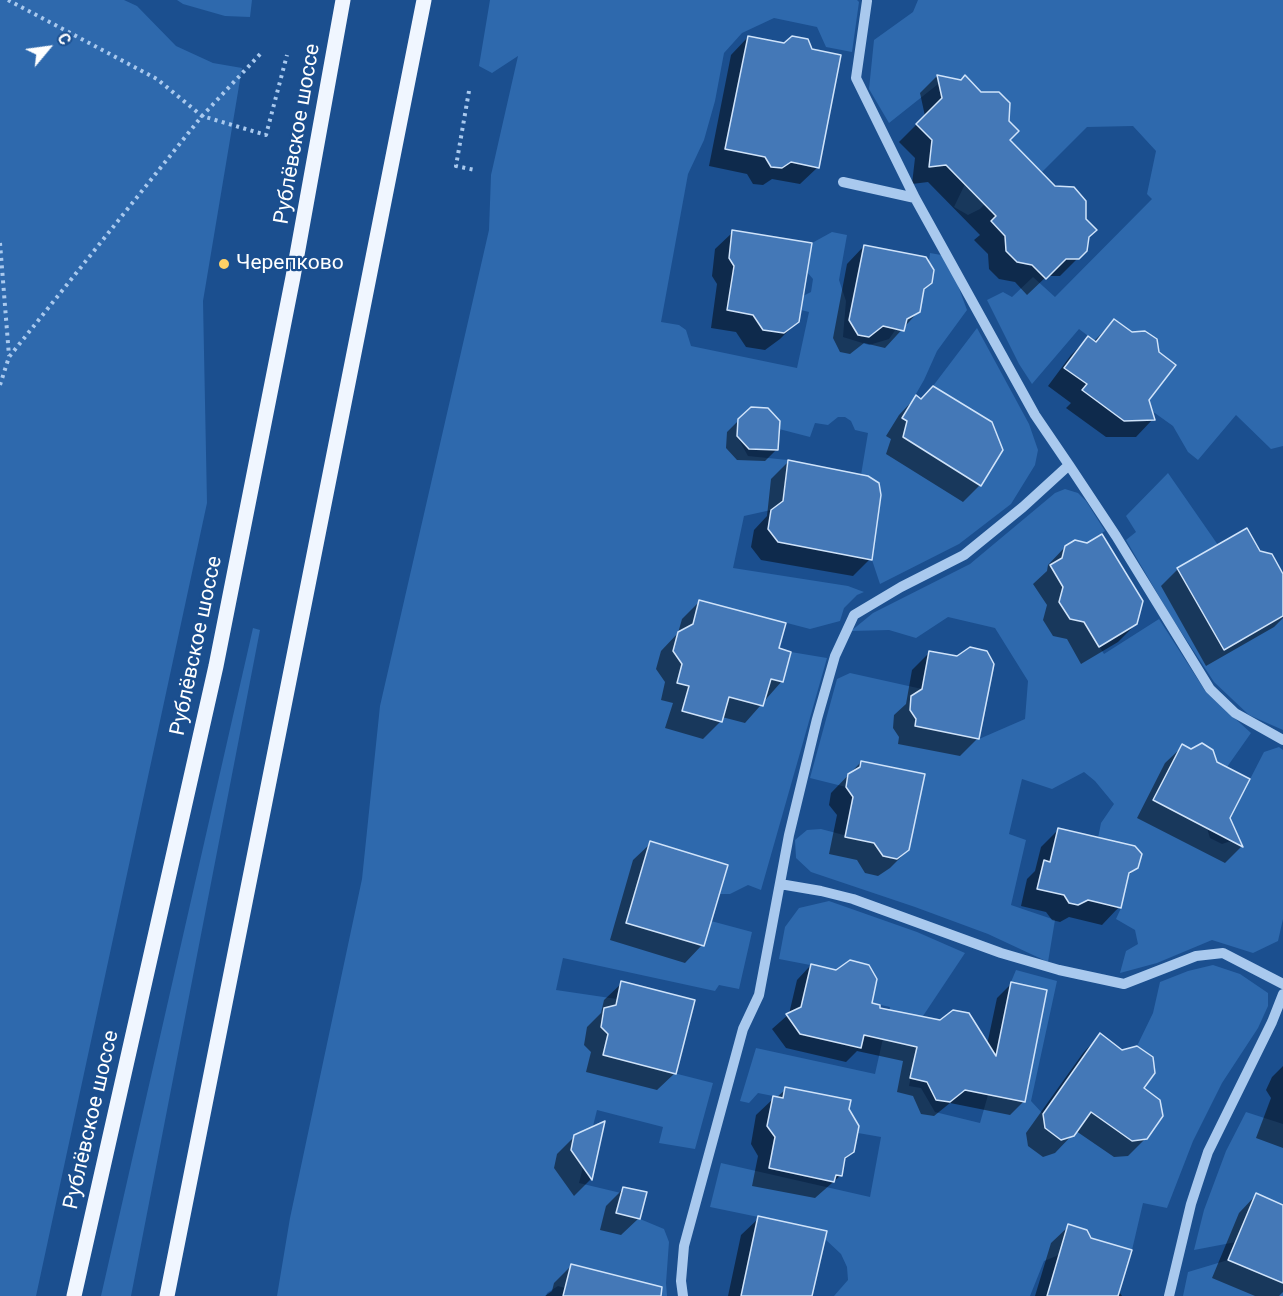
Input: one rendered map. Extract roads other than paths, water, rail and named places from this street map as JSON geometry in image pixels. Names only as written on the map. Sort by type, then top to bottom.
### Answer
[{"type":"main road","name":"Рублёвское шоссе","points":[[74,1296],[216,666],[294,277],[344,0]]},
{"type":"main road","points":[[167,1296],[424,0]]},
{"type":"lane","points":[[867,1],[856,78],[915,198],[1035,415],[1116,536],[1210,689],[1235,713],[1283,740]]},
{"type":"lane","points":[[843,182],[915,198]]},
{"type":"lane","points":[[683,1296],[681,1281],[684,1246],[743,1029],[759,995],[789,835],[820,709],[835,656],[854,615],[901,587],[964,555],[994,528],[1023,507],[1069,465]]},
{"type":"lane","points":[[780,884],[853,899],[1001,953],[1059,970],[1124,984],[1196,956],[1223,953],[1283,984]]},
{"type":"lane","points":[[1169,1296],[1191,1204],[1208,1152],[1272,1022],[1283,994]]},
{"type":"place","name":"Черепково","points":[[224,264]]}]
